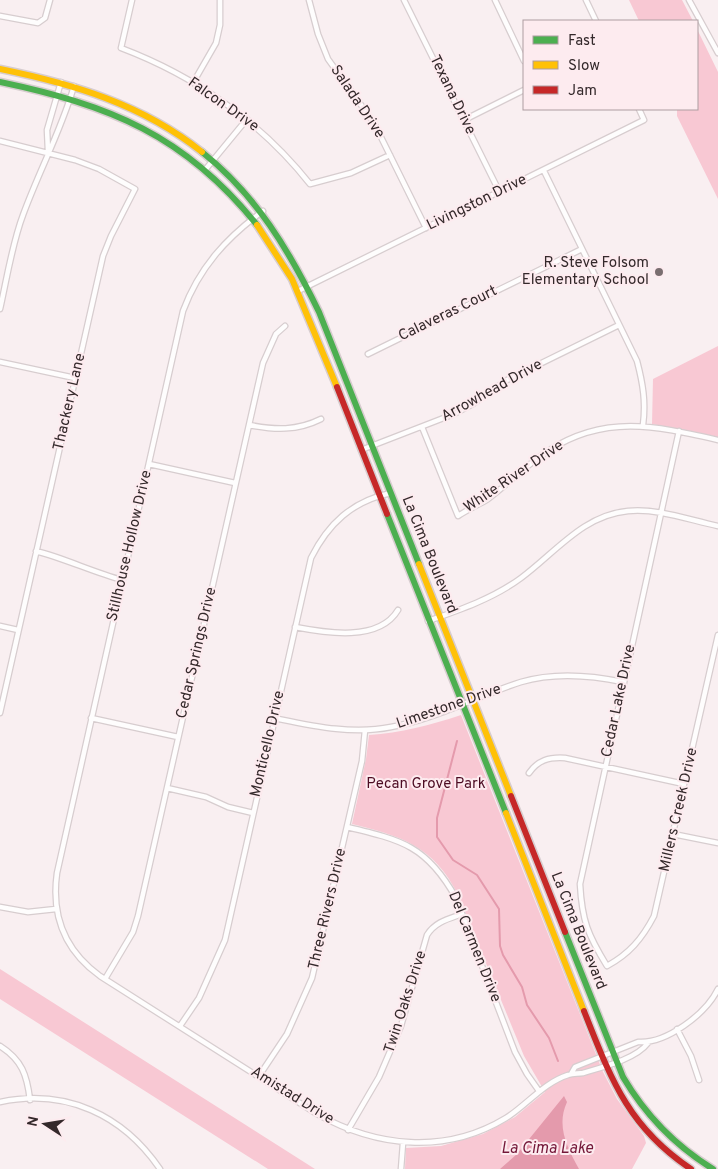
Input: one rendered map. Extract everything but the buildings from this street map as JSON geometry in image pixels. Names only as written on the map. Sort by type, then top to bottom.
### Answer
[{"type":"street","points":[[0,16],[34,24],[43,21],[50,0]]},
{"type":"street","name":"Falcon Drive","points":[[132,0],[121,48],[153,61],[193,83],[248,119],[282,152],[310,184],[351,174],[390,155]]},
{"type":"street","points":[[193,83],[216,43],[220,25],[220,0]]},
{"type":"street","name":"Salada Drive","points":[[309,0],[318,34],[328,59],[368,114],[426,228]]},
{"type":"street","name":"Texana Drive","points":[[404,0],[499,191]]},
{"type":"street","points":[[494,0],[523,59]]},
{"type":"street","points":[[586,0],[596,20]]},
{"type":"street","points":[[689,0],[718,53]]},
{"type":"street","name":"La Cima Boulevard","points":[[0,69],[91,90],[148,117],[186,138],[232,175],[263,211],[307,286],[616,1061],[634,1098],[661,1131],[673,1143],[706,1167],[713,1169]]},
{"type":"street","name":"La Cima Boulevard","points":[[0,82],[70,98],[100,108],[162,138],[205,170],[239,201],[285,266],[298,291],[362,450],[605,1065],[623,1101],[652,1140],[691,1169]]},
{"type":"street","points":[[48,153],[47,130],[61,82]]},
{"type":"street","points":[[0,309],[22,217],[48,153],[58,134],[74,86]]},
{"type":"street","points":[[464,120],[523,90]]},
{"type":"street","name":"Livingston Drive","points":[[298,291],[644,120],[639,110]]},
{"type":"street","points":[[205,170],[248,119]]},
{"type":"street","points":[[0,142],[48,153]]},
{"type":"street","name":"Thackery Lane","points":[[0,713],[103,256],[135,189],[99,169],[48,153]]},
{"type":"street","points":[[544,170],[637,361],[644,386],[646,406],[643,425]]},
{"type":"street","name":"Stillhouse Hollow Drive","points":[[56,909],[57,872],[183,311],[192,287],[205,264],[224,243],[263,211]]},
{"type":"street","name":"Calaveras Court","points":[[368,354],[582,249]]},
{"type":"street","name":"Arrowhead Drive","points":[[362,450],[454,414],[473,404],[505,381],[619,325]]},
{"type":"street","name":"Cedar Springs Drive","points":[[105,979],[133,932],[249,425],[268,350],[276,334],[285,326]]},
{"type":"street","points":[[0,362],[75,378]]},
{"type":"street","points":[[249,425],[269,428],[297,428],[321,419]]},
{"type":"street","name":"White River Drive","points":[[422,427],[458,516],[486,500],[547,451],[565,441],[600,430],[618,426],[643,425],[718,440]]},
{"type":"street","name":"Cedar Lake Drive","points":[[607,966],[589,938],[583,917],[580,884],[679,431]]},
{"type":"street","points":[[148,464],[235,483]]},
{"type":"street","name":"Monticello Drive","points":[[180,1026],[199,998],[224,940],[311,558],[338,518],[348,510],[379,495],[390,493]]},
{"type":"street","points":[[428,620],[479,602],[520,579],[592,521],[629,511],[661,514],[718,526]]},
{"type":"street","points":[[36,552],[64,559],[100,574],[122,580]]},
{"type":"street","points":[[295,627],[328,633],[360,631],[377,627],[392,620],[398,610]]},
{"type":"street","points":[[0,626],[18,630]]},
{"type":"street","name":"Millers Creek Drive","points":[[607,966],[623,957],[636,946],[654,916],[718,634]]},
{"type":"street","points":[[712,661],[718,662]]},
{"type":"street","name":"Limestone Drive","points":[[274,718],[328,728],[365,730],[408,724],[522,682],[548,677],[601,678],[623,682]]},
{"type":"street","points":[[91,718],[178,737]]},
{"type":"street","name":"Three Rivers Drive","points":[[260,1076],[288,1034],[312,978],[362,761],[365,730]]},
{"type":"street","points":[[529,773],[535,764],[555,758],[605,766],[684,784]]},
{"type":"street","points":[[167,788],[253,813]]},
{"type":"street","name":"Del Carmen Drive","points":[[347,827],[385,836],[412,847],[422,854],[445,878],[462,914],[515,1052],[527,1074],[540,1090]]},
{"type":"street","points":[[673,834],[718,843]]},
{"type":"street","points":[[0,907],[28,912],[56,909]]},
{"type":"street","name":"Amistad Drive","points":[[56,909],[57,918],[74,951],[88,967],[105,979],[317,1114],[348,1130],[403,1143],[431,1142],[479,1131],[505,1118],[540,1090],[571,1074],[581,1074],[631,1056],[644,1048],[648,1043],[677,1029],[706,1007],[718,989]]},
{"type":"street","name":"Twin Oaks Drive","points":[[348,1130],[379,1078],[401,1026],[427,935],[431,928],[441,921],[462,914]]},
{"type":"street","points":[[677,1029],[691,1056],[699,1080]]},
{"type":"street","name":"Amistad Drive","points":[[571,1074],[575,1067],[602,1056],[638,1042],[648,1043]]},
{"type":"street","points":[[0,1046],[19,1061],[25,1070],[30,1100]]},
{"type":"street","points":[[0,1102],[30,1100],[65,1101],[98,1112],[134,1139],[160,1169]]},
{"type":"street","points":[[652,1140],[661,1131]]},
{"type":"street","points":[[401,1169],[403,1143]]},
{"type":"green space","points":[[629,0],[682,0],[692,20],[639,20]]},
{"type":"green space","points":[[698,31],[718,72],[718,199],[677,116],[677,110],[698,110]]},
{"type":"green space","points":[[718,346],[718,438],[652,424],[653,379]]},
{"type":"green space","name":"Pecan Grove Park","points":[[461,715],[603,1072],[617,1099],[644,1136],[646,1143],[632,1169],[405,1169],[406,1148],[441,1146],[483,1134],[515,1117],[545,1092],[524,1056],[458,895],[449,878],[427,854],[414,846],[386,833],[352,824],[366,759],[369,735],[415,728]]},
{"type":"green space","points":[[0,969],[315,1169],[268,1169],[0,999]]},
{"type":"water","name":"La Cima Lake","points":[[564,1096],[567,1102],[563,1120],[564,1136],[579,1169],[500,1169],[517,1154]]},
{"type":"waterway","points":[[457,741],[437,818],[437,837],[453,860],[477,875],[499,909],[500,946],[503,955],[522,987],[527,1005],[549,1038],[558,1061]]},
{"type":"traffic: fast","points":[[0,82],[76,101],[142,128],[173,146],[202,168],[230,194],[257,225]]},
{"type":"traffic: fast","points":[[202,152],[239,186],[255,205],[283,245],[308,289],[319,312],[419,564]]},
{"type":"traffic: fast","points":[[387,514],[506,813]]},
{"type":"traffic: fast","points":[[565,932],[623,1077],[641,1104],[662,1129],[673,1140],[713,1169]]},
{"type":"traffic: slow","points":[[0,69],[80,89],[106,98],[155,121],[179,135],[202,152]]},
{"type":"traffic: slow","points":[[257,225],[292,279],[337,387]]},
{"type":"traffic: slow","points":[[419,564],[511,796]]},
{"type":"traffic: slow","points":[[506,813],[584,1011]]},
{"type":"traffic: jam","points":[[337,387],[387,514]]},
{"type":"traffic: jam","points":[[511,796],[565,932]]},
{"type":"traffic: jam","points":[[584,1011],[603,1058],[624,1100],[651,1136],[669,1153],[691,1169]]},
{"type":"place","name":"R. Steve Folsom Elementary School","points":[[659,272]]}]
